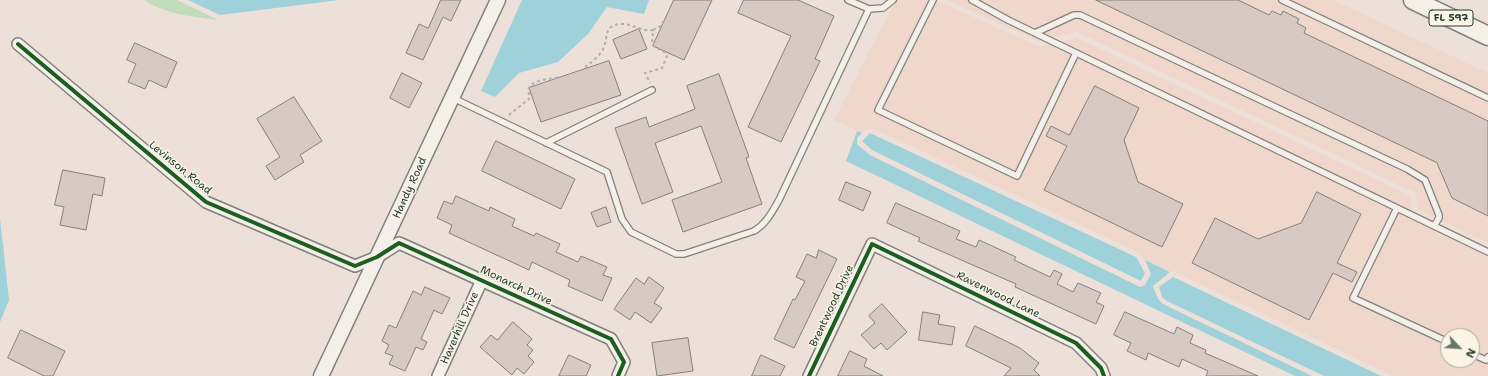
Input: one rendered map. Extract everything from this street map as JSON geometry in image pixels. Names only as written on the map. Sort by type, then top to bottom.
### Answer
[{"type":"main road","name":"FL 597","points":[[1413,0],[1480,27],[1488,36]]},
{"type":"street","name":"Handy Road","points":[[321,376],[498,0]]},
{"type":"street","name":"Levinson Road","points":[[18,44],[206,202],[355,266],[377,257]]},
{"type":"street","name":"Monarch Drive","points":[[377,257],[399,243],[611,339],[624,362],[618,376]]},
{"type":"street","name":"Brentwood Drive","points":[[809,376],[872,244]]},
{"type":"street","name":"Ravenwood Lane","points":[[872,244],[1076,343],[1101,368],[1104,376]]},
{"type":"street","name":"Haverhill Drive","points":[[438,376],[482,280]]},
{"type":"lane","points":[[848,0],[869,9],[883,8],[893,0]]},
{"type":"lane","points":[[933,0],[878,110],[1017,176],[1076,53]]},
{"type":"lane","points":[[972,0],[1008,20],[1488,252]]},
{"type":"lane","points":[[1282,0],[1488,98]]},
{"type":"lane","points":[[453,97],[607,172],[622,219],[630,232],[676,254],[684,254],[697,251],[754,231],[769,218],[779,200],[869,9]]},
{"type":"lane","points":[[1035,33],[1074,15],[1080,15],[1407,169],[1425,180],[1439,215],[1439,218],[1434,226]]},
{"type":"lane","points":[[546,143],[652,90]]},
{"type":"lane","points":[[1397,208],[1353,298],[1440,338]]},
{"type":"lane","points":[[1480,357],[1486,360],[1488,356]]},
{"type":"path","points":[[585,67],[601,52],[604,47],[608,30],[614,26],[630,24],[645,30],[653,30],[661,26],[664,20]]},
{"type":"path","points":[[652,90],[645,73],[662,68],[667,56],[664,52],[652,45],[653,30]]},
{"type":"path","points":[[502,121],[530,98],[528,90],[531,85],[561,77]]},
{"type":"shaded area","points":[[892,0],[935,0],[1040,46],[1077,38],[1411,196],[1412,212],[1415,215],[1488,249],[1488,376],[1393,376],[1175,272],[1170,272],[1145,260],[1138,252],[872,128],[866,129],[862,133],[834,120],[895,1]]},
{"type":"shaded area","points":[[947,0],[1333,0],[1488,73],[1488,243],[1417,210],[1416,193],[1077,32],[1038,41]]},
{"type":"green space","points":[[144,0],[177,0],[218,20],[170,12]]},
{"type":"water","points":[[188,0],[339,0],[220,15]]},
{"type":"water","points":[[522,0],[649,0],[644,14],[607,7],[588,34],[558,62],[519,73],[495,97],[481,91]]},
{"type":"water","points":[[857,131],[862,133],[857,138],[857,144],[870,155],[1140,287],[1145,285],[1151,274],[1145,260],[1170,272],[1153,286],[1158,299],[1163,304],[1312,376],[1295,376],[846,161]]},
{"type":"water","points":[[870,133],[1136,257],[1145,273],[1141,281],[872,150],[862,141]]},
{"type":"water","points":[[0,218],[9,300],[0,322]]},
{"type":"water","points":[[1173,277],[1381,376],[1324,376],[1167,301],[1162,297],[1159,287]]},
{"type":"building","points":[[441,0],[461,0],[451,21],[443,17],[423,60],[406,53],[419,24],[428,28]]},
{"type":"building","points":[[674,0],[712,0],[684,60],[653,46]]},
{"type":"building","points":[[744,0],[798,0],[834,16],[815,59],[820,61],[781,142],[748,127],[791,36],[738,13]]},
{"type":"building","points":[[1096,0],[1238,0],[1269,15],[1272,11],[1281,15],[1283,11],[1299,19],[1297,23],[1306,28],[1304,33],[1488,121],[1488,216],[1452,198],[1437,163]]},
{"type":"building","points":[[639,29],[647,49],[621,59],[613,40]]},
{"type":"building","points":[[135,43],[177,62],[166,88],[149,80],[145,89],[128,82],[136,64],[127,60]]},
{"type":"building","points":[[609,61],[621,95],[541,122],[529,88]]},
{"type":"building","points":[[402,73],[422,83],[409,108],[390,98]]},
{"type":"building","points":[[719,74],[749,157],[746,158],[762,204],[683,232],[672,200],[722,182],[701,126],[655,143],[673,192],[642,204],[615,128],[646,117],[649,127],[695,109],[687,86]]},
{"type":"building","points":[[1095,86],[1139,108],[1124,140],[1138,182],[1183,204],[1162,247],[1044,190],[1067,146],[1046,136],[1051,126],[1069,135]]},
{"type":"building","points":[[294,97],[322,141],[300,155],[304,162],[275,180],[266,166],[280,157],[257,119]]},
{"type":"building","points":[[496,141],[575,179],[561,209],[482,171]]},
{"type":"building","points":[[63,170],[105,178],[102,196],[93,194],[86,230],[60,225],[64,207],[55,205]]},
{"type":"building","points":[[846,182],[871,192],[863,211],[839,200]]},
{"type":"building","points":[[1317,192],[1361,214],[1337,263],[1357,272],[1352,282],[1333,273],[1309,320],[1192,263],[1215,218],[1258,239],[1301,223]]},
{"type":"building","points":[[456,196],[489,211],[490,207],[515,219],[512,226],[534,236],[536,233],[560,244],[556,252],[578,262],[581,256],[607,267],[603,275],[612,278],[602,301],[568,286],[570,280],[532,262],[529,270],[449,233],[452,225],[437,218],[444,201],[452,204]]},
{"type":"building","points":[[896,203],[960,231],[956,239],[976,247],[979,240],[1016,257],[1014,260],[1050,277],[1054,270],[1062,274],[1057,284],[1073,292],[1078,283],[1101,293],[1096,302],[1104,306],[1096,324],[1015,287],[1016,284],[918,241],[920,238],[887,223]]},
{"type":"building","points":[[606,207],[611,222],[597,227],[591,213]]},
{"type":"building","points":[[819,250],[837,259],[794,348],[774,339],[793,299],[795,300],[805,281],[796,277],[807,254],[816,258]]},
{"type":"building","points":[[649,277],[664,288],[654,303],[662,308],[651,323],[635,312],[630,320],[614,309],[636,278],[644,284]]},
{"type":"building","points":[[425,287],[450,298],[442,314],[434,310],[421,339],[427,342],[423,350],[416,347],[405,371],[389,364],[393,356],[385,353],[389,345],[382,341],[389,325],[396,328],[413,291],[421,295]]},
{"type":"building","points":[[882,304],[907,332],[887,350],[881,343],[874,349],[861,335],[875,323],[869,316]]},
{"type":"building","points":[[923,312],[940,315],[938,324],[955,327],[952,345],[919,340]]},
{"type":"building","points":[[1125,312],[1174,334],[1177,327],[1193,335],[1190,343],[1206,350],[1205,353],[1258,376],[1206,376],[1208,371],[1182,359],[1179,367],[1148,353],[1146,360],[1127,351],[1131,343],[1114,335]]},
{"type":"building","points":[[513,322],[532,339],[527,345],[533,350],[528,356],[534,362],[524,374],[517,368],[512,375],[480,347],[491,335],[497,340]]},
{"type":"building","points":[[975,326],[1020,348],[1039,363],[1034,370],[1040,376],[1004,376],[1011,368],[966,346]]},
{"type":"building","points":[[21,330],[65,351],[53,376],[44,376],[8,358]]},
{"type":"building","points":[[688,338],[693,371],[657,376],[652,343]]},
{"type":"building","points":[[850,351],[867,359],[864,366],[883,376],[838,376]]},
{"type":"building","points":[[569,355],[591,365],[586,376],[559,376]]},
{"type":"building","points":[[761,355],[785,366],[780,376],[752,376]]},
{"type":"cycle path","points":[[18,44],[206,202],[355,266],[377,257],[399,243],[611,339],[624,362],[618,376]]},
{"type":"cycle path","points":[[809,376],[872,244],[1076,343],[1101,368],[1104,376]]}]
